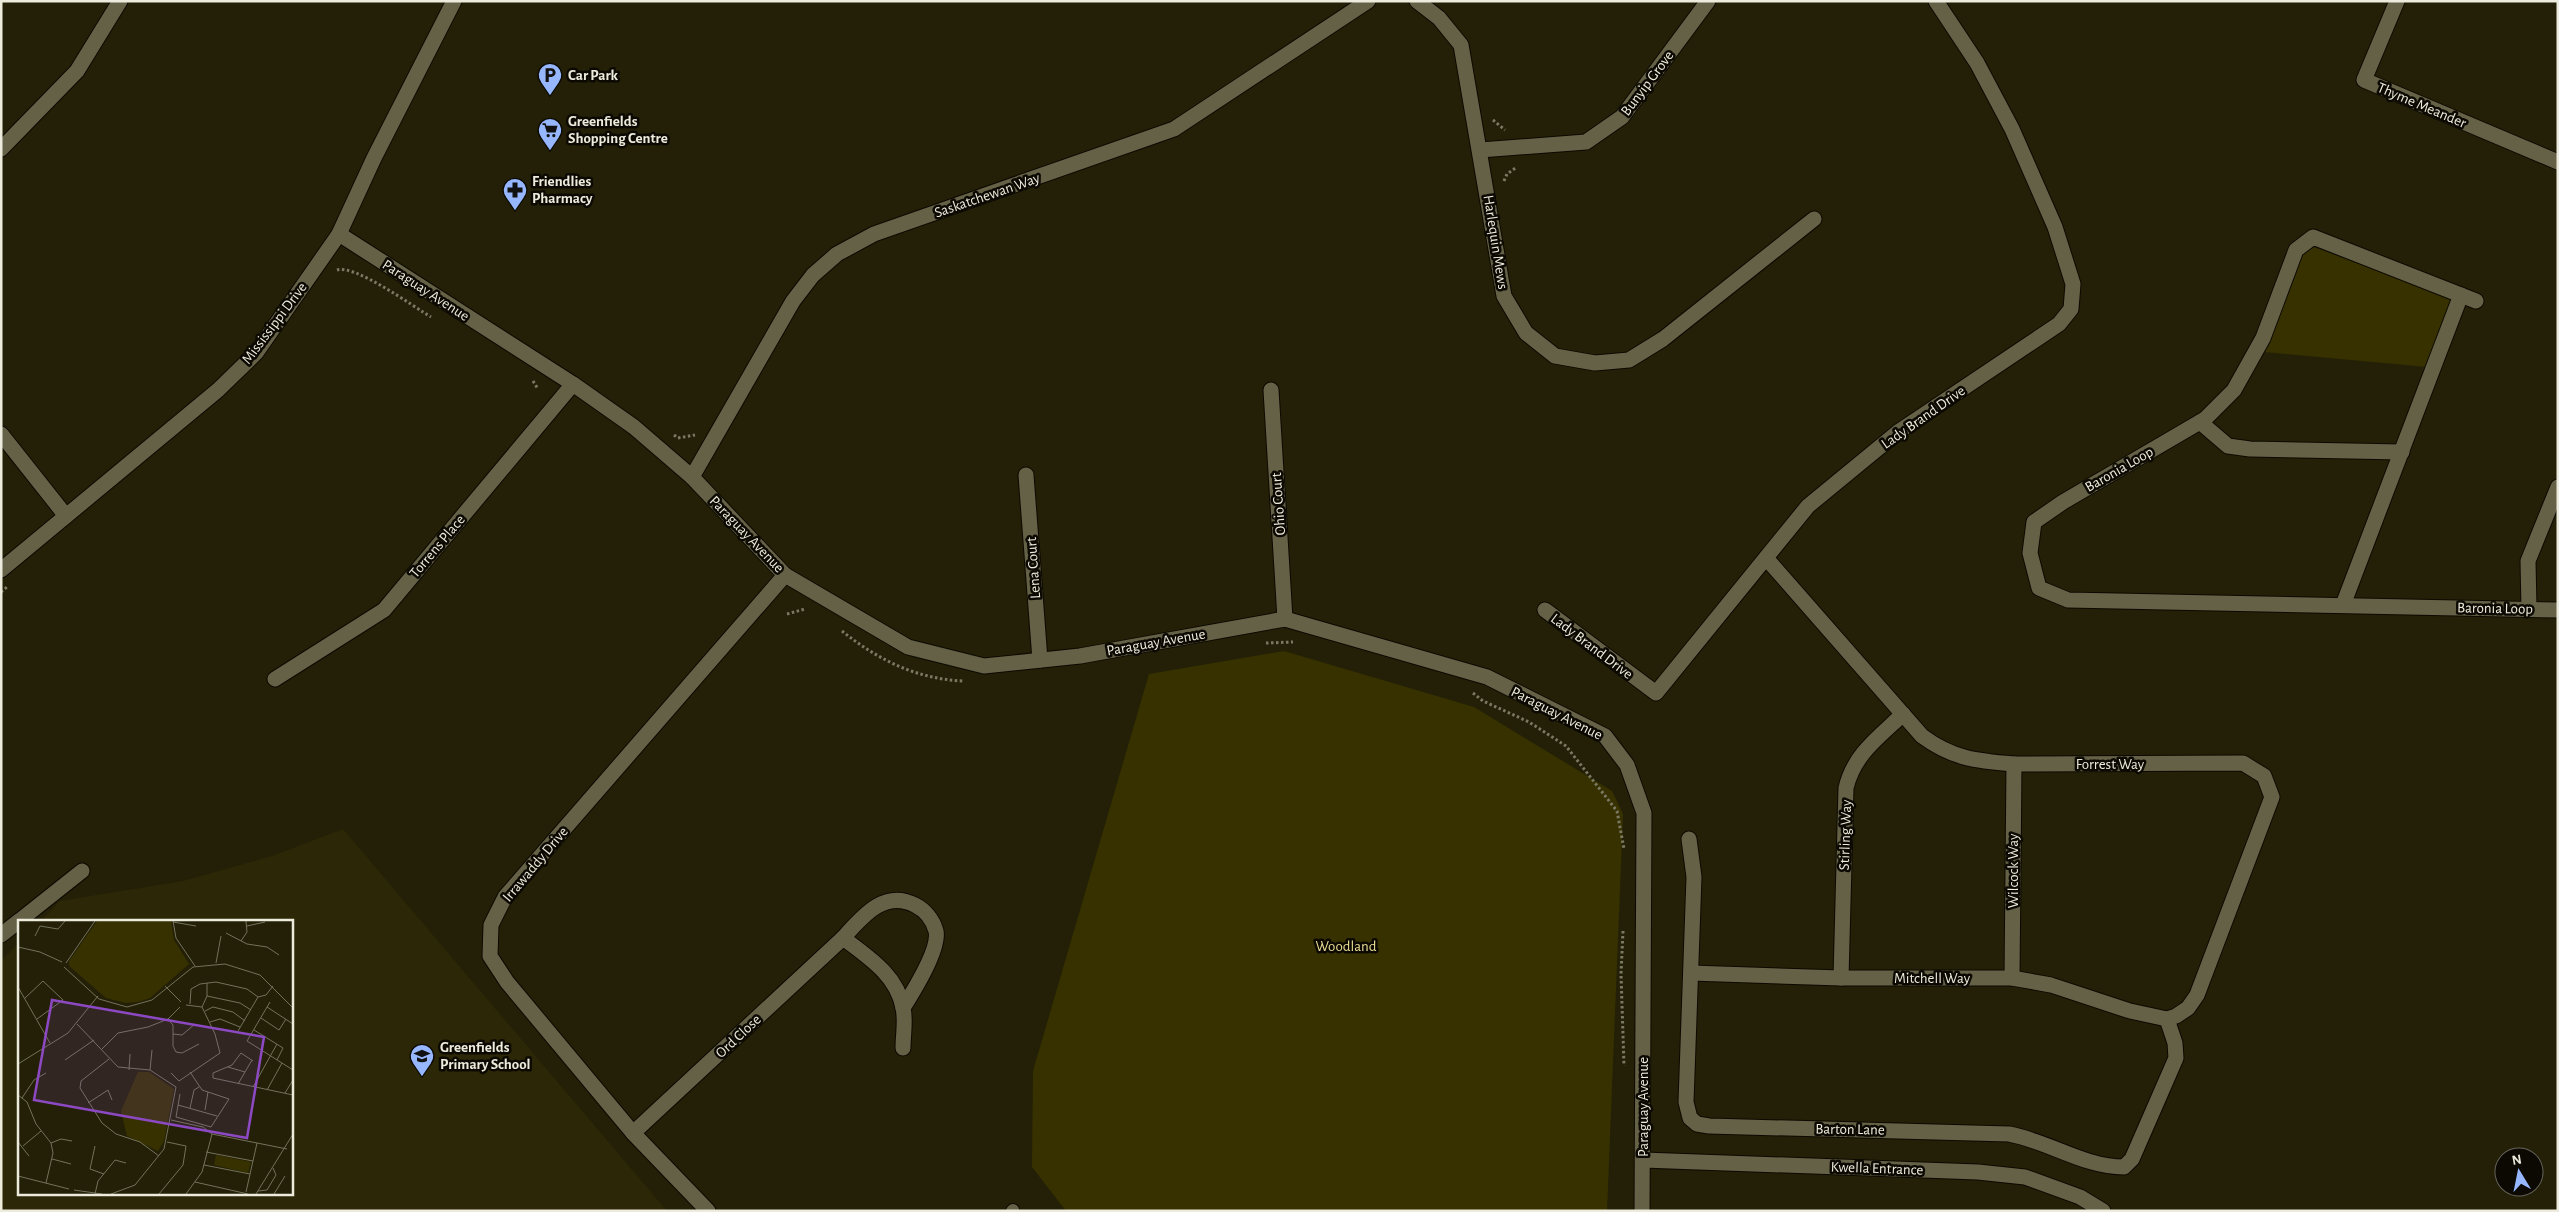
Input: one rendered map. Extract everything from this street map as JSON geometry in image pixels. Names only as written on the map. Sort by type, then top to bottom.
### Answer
[{"type":"street","points":[[1,149],[77,71],[120,1]]},
{"type":"street","name":"Mississippi Drive","points":[[1,570],[218,390],[256,353],[339,234],[374,158],[454,1]]},
{"type":"street","name":"Saskatchewan Way","points":[[692,477],[793,301],[813,275],[837,254],[874,234],[1174,129],[1368,1]]},
{"type":"street","name":"Harlequin Mews","points":[[1417,1],[1439,18],[1461,45],[1504,296],[1526,333],[1555,356],[1595,363],[1629,360],[1663,338],[1814,219]]},
{"type":"street","name":"Bunyip Grove","points":[[1480,150],[1586,142],[1622,117],[1708,1]]},
{"type":"street","name":"Lady Brand Drive","points":[[1545,610],[1656,692],[1808,506],[1898,432],[2059,324],[2071,309],[2073,284],[2070,274],[2055,227],[2020,146],[1977,63],[1936,1]]},
{"type":"street","name":"Thyme Meander","points":[[2397,1],[2364,80],[2558,162]]},
{"type":"street","name":"Paraguay Avenue","points":[[339,234],[573,384],[634,427],[692,477],[785,574],[908,647],[984,666],[1080,656],[1286,619],[1488,677],[1605,736],[1627,765],[1644,813],[1642,1211]]},
{"type":"street","name":"Baronia Loop","points":[[2476,301],[2314,237],[2296,250],[2263,338],[2234,390],[2200,422],[2063,502],[2034,522],[2030,553],[2039,588],[2068,600],[2558,610]]},
{"type":"street","points":[[2343,605],[2461,295]]},
{"type":"street","name":"Torrens Place","points":[[275,679],[384,610],[573,384]]},
{"type":"street","name":"Ohio Court","points":[[1271,390],[1286,619]]},
{"type":"street","points":[[2200,422],[2228,446],[2250,449],[2402,452]]},
{"type":"street","points":[[1,434],[66,516]]},
{"type":"street","name":"Lena Court","points":[[1026,475],[1040,660]]},
{"type":"street","points":[[2529,609],[2528,561],[2558,487]]},
{"type":"street","name":"Forrest Way","points":[[1766,558],[1922,736],[1939,748],[1957,757],[2014,764],[2242,763],[2264,776],[2272,797],[2198,995],[2188,1008],[2176,1016],[2167,1019]]},
{"type":"street","name":"Irrawaddy Drive","points":[[708,1211],[633,1133],[507,982],[490,956],[491,925],[504,897],[785,574]]},
{"type":"street","name":"Stirling Way","points":[[1841,978],[1846,788],[1850,770],[1861,754],[1903,714]]},
{"type":"street","name":"Wilcock Way","points":[[2012,978],[2014,764]]},
{"type":"street","name":"Barton Lane","points":[[1689,839],[1694,876],[1686,1102],[1690,1118],[1697,1124],[1709,1126],[2010,1134],[2100,1165],[2124,1167],[2132,1159],[2176,1058],[2175,1043],[2167,1019]]},
{"type":"street","points":[[20,920],[82,870]]},
{"type":"street","name":"Ord Close","points":[[633,1133],[842,938],[867,912],[882,903],[904,899],[925,911],[936,932],[932,955],[903,1008]]},
{"type":"street","points":[[1,935],[18,922]]},
{"type":"street","name":"Ord Close","points":[[842,938],[874,961],[890,978],[903,1008],[903,1048]]},
{"type":"street","name":"Mitchell Way","points":[[1691,973],[1841,978],[2012,978],[2051,985],[2130,1010],[2167,1019]]},
{"type":"street","name":"Kwella Entrance","points":[[1643,1160],[1978,1172],[2025,1177],[2080,1197],[2103,1211]]},
{"type":"path","points":[[1489,115],[1506,131]]},
{"type":"path","points":[[1503,184],[1507,174],[1520,166]]},
{"type":"path","points":[[334,271],[341,269],[360,274],[435,320]]},
{"type":"path","points":[[528,376],[538,389]]},
{"type":"path","points":[[787,614],[798,609],[810,609]]},
{"type":"path","points":[[834,625],[856,643],[911,672],[942,680],[966,682]]},
{"type":"path","points":[[1259,643],[1296,642]]},
{"type":"path","points":[[1469,690],[1483,701],[1529,722],[1566,746],[1617,811],[1625,854]]},
{"type":"path","points":[[1623,927],[1621,974],[1622,1063],[1626,1070]]},
{"type":"shaded area","name":"Greenfields Primary School","points":[[343,829],[667,1211],[1,1211],[1,961],[18,944],[18,1194],[292,1194],[292,920],[42,920],[60,901],[183,881],[272,856]]},
{"type":"green space","points":[[2314,247],[2452,299],[2427,367],[2265,352],[2303,252]]},
{"type":"green space","name":"Woodland","points":[[1284,651],[1474,707],[1612,791],[1623,814],[1607,1211],[1066,1211],[1032,1167],[1033,1071],[1149,674]]},
{"type":"place","name":"Car Park","points":[[550,96]]},
{"type":"place","name":"Greenfields Shopping Centre","points":[[550,151]]},
{"type":"place","name":"Friendlies Pharmacy","points":[[515,211]]},
{"type":"place","name":"Greenfields Primary School","points":[[422,1077]]}]
